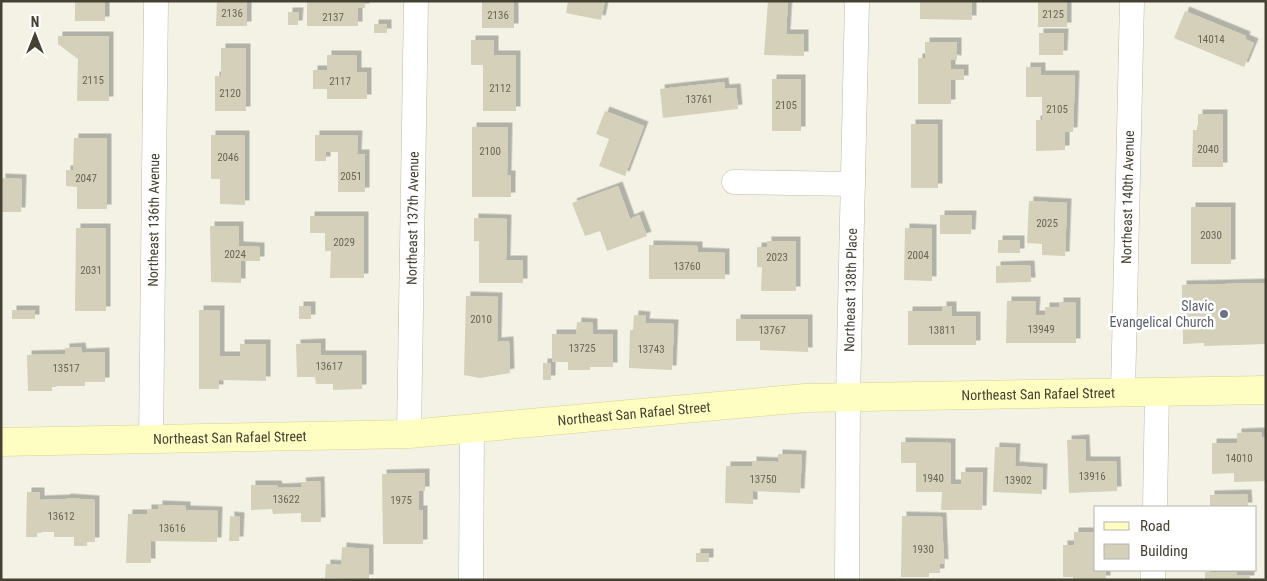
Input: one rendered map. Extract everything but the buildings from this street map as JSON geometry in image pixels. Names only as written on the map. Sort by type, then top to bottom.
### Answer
[{"type":"street","name":"Northeast 136th Avenue","points":[[151,440],[156,1]]},
{"type":"street","name":"Northeast 137th Avenue","points":[[409,434],[416,1]]},
{"type":"street","name":"Northeast 138th Place","points":[[847,580],[848,397],[857,1]]},
{"type":"street","name":"Northeast 140th Avenue","points":[[1124,392],[1132,1]]},
{"type":"street","points":[[734,182],[853,184]]},
{"type":"street","name":"Northeast San Rafael Street","points":[[1,442],[409,434],[472,430],[737,403],[848,397],[1266,390]]},
{"type":"street","points":[[1155,506],[1157,392]]},
{"type":"street","points":[[471,580],[472,430]]},
{"type":"place","name":"Slavic Evangelical Church","points":[[1224,314]]}]
